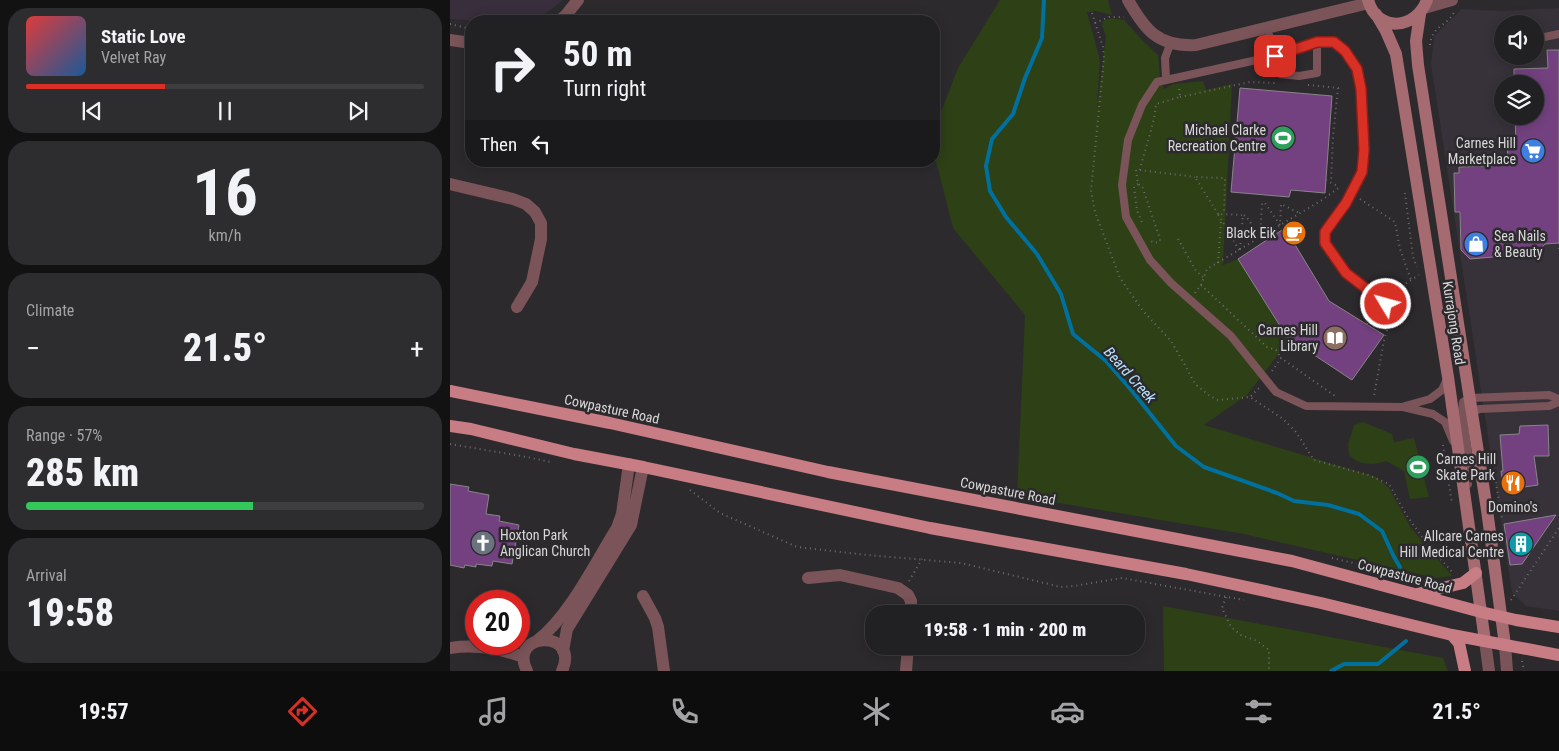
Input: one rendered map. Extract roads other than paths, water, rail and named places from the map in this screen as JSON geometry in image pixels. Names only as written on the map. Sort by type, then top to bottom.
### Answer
[{"type":"main road","name":"Kurrajong Road","points":[[1368,1],[1386,31],[1396,54],[1448,377],[1485,641]]},
{"type":"main road","name":"Kurrajong Road","points":[[1424,7],[1416,41],[1418,65],[1470,398],[1505,645]]},
{"type":"main road","points":[[1376,14],[1382,20],[1398,24],[1414,19],[1424,7]]},
{"type":"main road","name":"Cowpasture Road","points":[[450,391],[619,425],[828,472],[1292,561],[1481,612],[1559,627]]},
{"type":"main road","points":[[450,426],[472,429],[574,454],[930,528],[1196,576],[1321,603],[1452,635],[1559,654]]},
{"type":"main road","points":[[1414,594],[1462,583],[1476,573]]},
{"type":"main road","points":[[1452,635],[1459,643],[1465,671]]},
{"type":"street","points":[[567,15],[578,0]]},
{"type":"street","points":[[1128,0],[1152,35],[1182,46],[1196,45],[1267,28],[1368,1]]},
{"type":"street","points":[[1424,7],[1453,5]]},
{"type":"street","points":[[450,40],[465,42]]},
{"type":"street","points":[[450,184],[513,199],[526,204],[535,212],[541,223],[541,240],[532,282],[517,307]]},
{"type":"street","points":[[527,671],[524,657],[528,647],[553,627],[565,612],[617,528],[622,514],[629,464]]},
{"type":"street","points":[[566,669],[563,651],[567,629],[631,525],[643,467]]},
{"type":"street","points":[[808,578],[840,575],[892,586],[904,591],[910,605]]},
{"type":"street","points":[[643,596],[658,627],[664,671]]},
{"type":"street","points":[[538,640],[544,639],[555,642],[563,651]]},
{"type":"street","points":[[1485,641],[1489,671]]},
{"type":"street","points":[[450,648],[468,645],[500,649],[524,657]]},
{"type":"street","points":[[1505,645],[1507,671]]},
{"type":"street","points":[[906,671],[907,655]]},
{"type":"lane","points":[[1267,28],[1280,74],[1299,76],[1317,73],[1317,42]]},
{"type":"lane","points":[[1544,37],[1559,34]]},
{"type":"lane","points":[[1166,79],[1165,58],[1170,42]]},
{"type":"lane","points":[[1386,304],[1346,273],[1325,243],[1325,232],[1351,194],[1362,172],[1364,150],[1361,89],[1357,69],[1345,51],[1334,42],[1317,42],[1275,56],[1177,76],[1157,82],[1142,105],[1128,140],[1122,185],[1126,217],[1150,260],[1172,283],[1230,336],[1276,392],[1306,406],[1403,407],[1430,399],[1442,390],[1448,377]]},
{"type":"lane","points":[[1469,523],[1468,454],[1462,410],[1463,402],[1470,398],[1549,394],[1559,400],[1549,406],[1479,409],[1472,413]]},
{"type":"lane","points":[[1403,407],[1433,414],[1446,422],[1460,469]]},
{"type":"waterway","name":"Beard Creek","points":[[1044,0],[1042,38],[1025,78],[1013,114],[992,139],[986,166],[990,191],[1006,217],[1037,254],[1061,294],[1073,334],[1106,361],[1176,446],[1204,467],[1294,501],[1328,505],[1359,514],[1382,531],[1400,567]]},
{"type":"waterway","name":"Beard Creek","points":[[1331,671],[1344,664],[1378,664],[1406,641]]},
{"type":"place","name":"Michael Clarke Recreation Centre","points":[[1283,138]]},
{"type":"place","name":"Carnes Hill Marketplace","points":[[1533,151]]},
{"type":"place","name":"Black Eik","points":[[1294,233]]},
{"type":"place","name":"Sea Nails & Beauty","points":[[1476,244]]},
{"type":"place","name":"Carnes Hill Library","points":[[1335,338]]},
{"type":"place","name":"Carnes Hill Skate Park","points":[[1418,467]]},
{"type":"place","name":"Domino's","points":[[1513,483]]},
{"type":"place","name":"Hoxton Park Anglican Church","points":[[483,543]]},
{"type":"place","name":"Allcare Carnes Hill Medical Centre","points":[[1521,544]]}]
